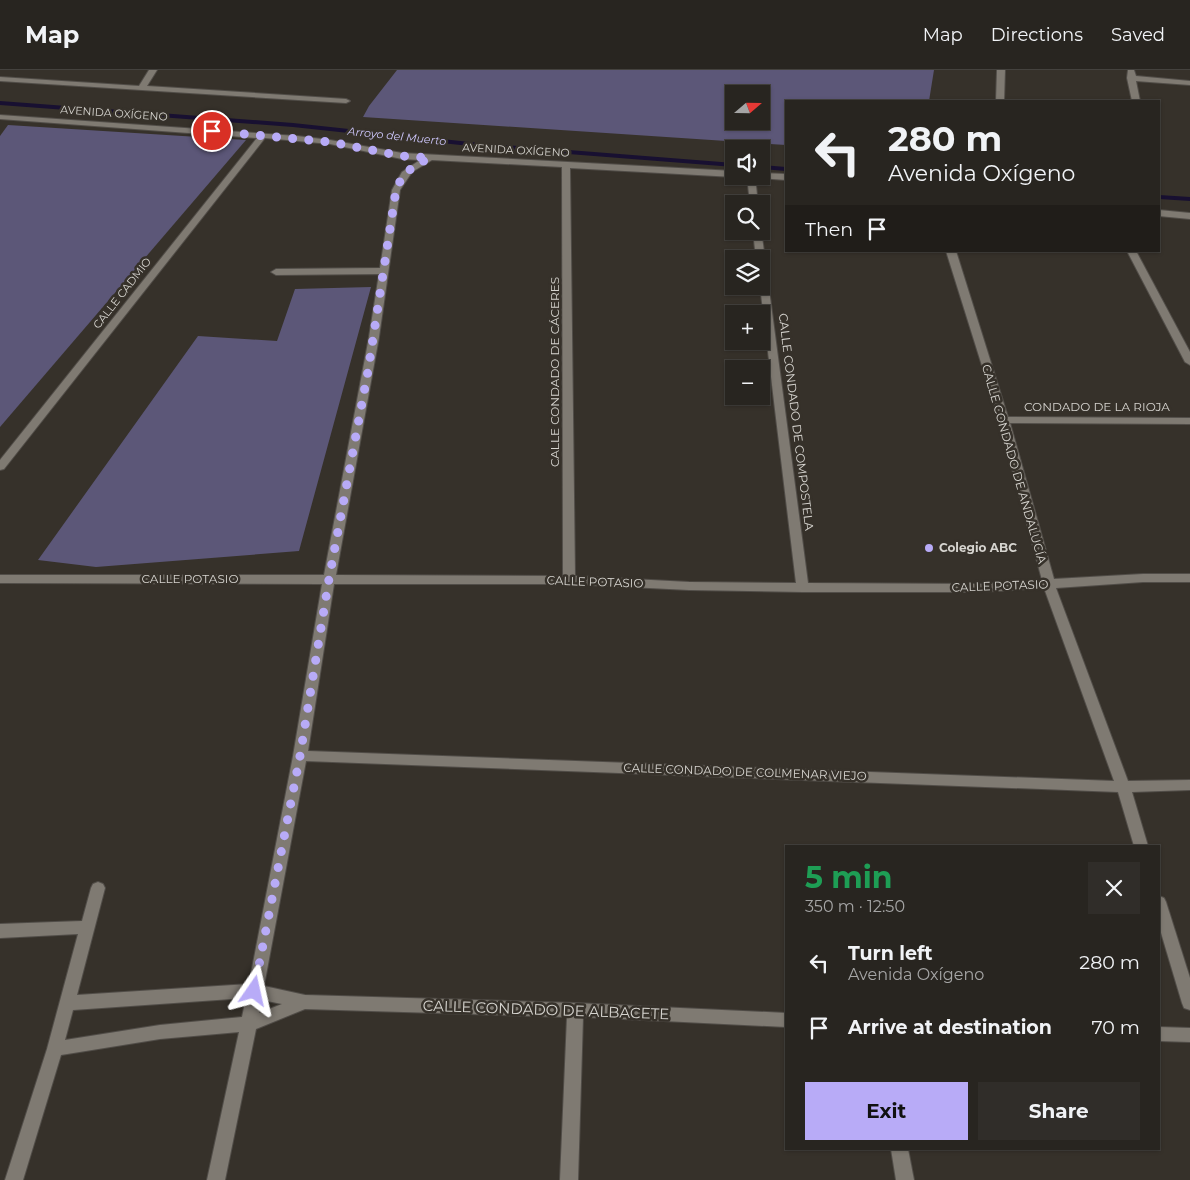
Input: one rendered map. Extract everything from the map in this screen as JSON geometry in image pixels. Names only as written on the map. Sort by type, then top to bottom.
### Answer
[{"type":"street","points":[[27,80],[35,70]]},
{"type":"street","points":[[142,87],[154,70]]},
{"type":"street","points":[[1000,100],[1001,70]]},
{"type":"street","points":[[1136,100],[1131,74],[1190,83]]},
{"type":"street","points":[[0,79],[346,101]]},
{"type":"street","name":"AVENIDA OXÍGENO","points":[[0,117],[263,135],[330,142],[402,156],[458,157],[725,173]]},
{"type":"street","name":"CALLE CADMIO","points":[[0,467],[263,135]]},
{"type":"street","points":[[216,1180],[249,1024],[300,756],[329,579],[359,422],[390,224],[400,180],[407,170],[430,158]]},
{"type":"street","name":"CALLE CONDADO DE CÁCERES","points":[[566,164],[569,580]]},
{"type":"street","points":[[770,176],[785,177]]},
{"type":"street","points":[[1160,213],[1190,216]]},
{"type":"street","name":"CALLE CONDADO DE ANDALUCÍA","points":[[951,252],[1004,420],[1049,585],[1123,786],[1141,845]]},
{"type":"street","points":[[1132,252],[1190,362]]},
{"type":"street","points":[[276,272],[384,271]]},
{"type":"street","name":"CALLE CONDADO DE COMPOSTELA","points":[[766,295],[803,588]]},
{"type":"street","name":"CONDADO DE LA RIOJA","points":[[1004,420],[1190,421]]},
{"type":"street","name":"CALLE POTASIO","points":[[0,579],[569,580],[689,586],[980,588],[1143,578],[1190,578]]},
{"type":"street","name":"CALLE CONDADO DE COLMENAR VIEJO","points":[[300,756],[1123,786],[1190,785]]},
{"type":"street","points":[[14,1180],[55,1049],[98,888]]},
{"type":"street","points":[[1160,905],[1190,1003]]},
{"type":"street","points":[[0,931],[88,927]]},
{"type":"street","name":"CALLE CONDADO DE ALBACETE","points":[[68,1003],[254,991],[305,1002],[575,1010],[785,1020]]},
{"type":"street","name":"CALLE CONDADO DE ALBACETE","points":[[55,1049],[160,1032],[249,1024],[305,1002]]},
{"type":"street","points":[[570,1180],[575,1010]]},
{"type":"street","points":[[1160,1034],[1190,1035]]},
{"type":"street","points":[[900,1150],[905,1180]]},
{"type":"shaded area","points":[[397,70],[934,70],[929,100],[785,100],[785,145],[770,144],[770,140],[725,141],[363,117],[369,106]]},
{"type":"shaded area","points":[[8,125],[246,140],[0,427],[0,136]]},
{"type":"shaded area","points":[[371,287],[299,551],[96,567],[38,560],[198,336],[277,341],[295,289]]},
{"type":"waterway","name":"Arroyo del Muerto","points":[[0,103],[293,125],[479,145],[725,164]]},
{"type":"waterway","name":"Arroyo del Muerto","points":[[770,168],[785,169]]},
{"type":"waterway","name":"Arroyo del Muerto","points":[[1160,197],[1190,199]]},
{"type":"place","name":"Colegio ABC","points":[[929,548]]},
{"type":"route","points":[[212,131],[330,142],[402,156],[430,158],[407,170],[396,190],[368,371],[329,579],[300,756],[254,991]]}]
